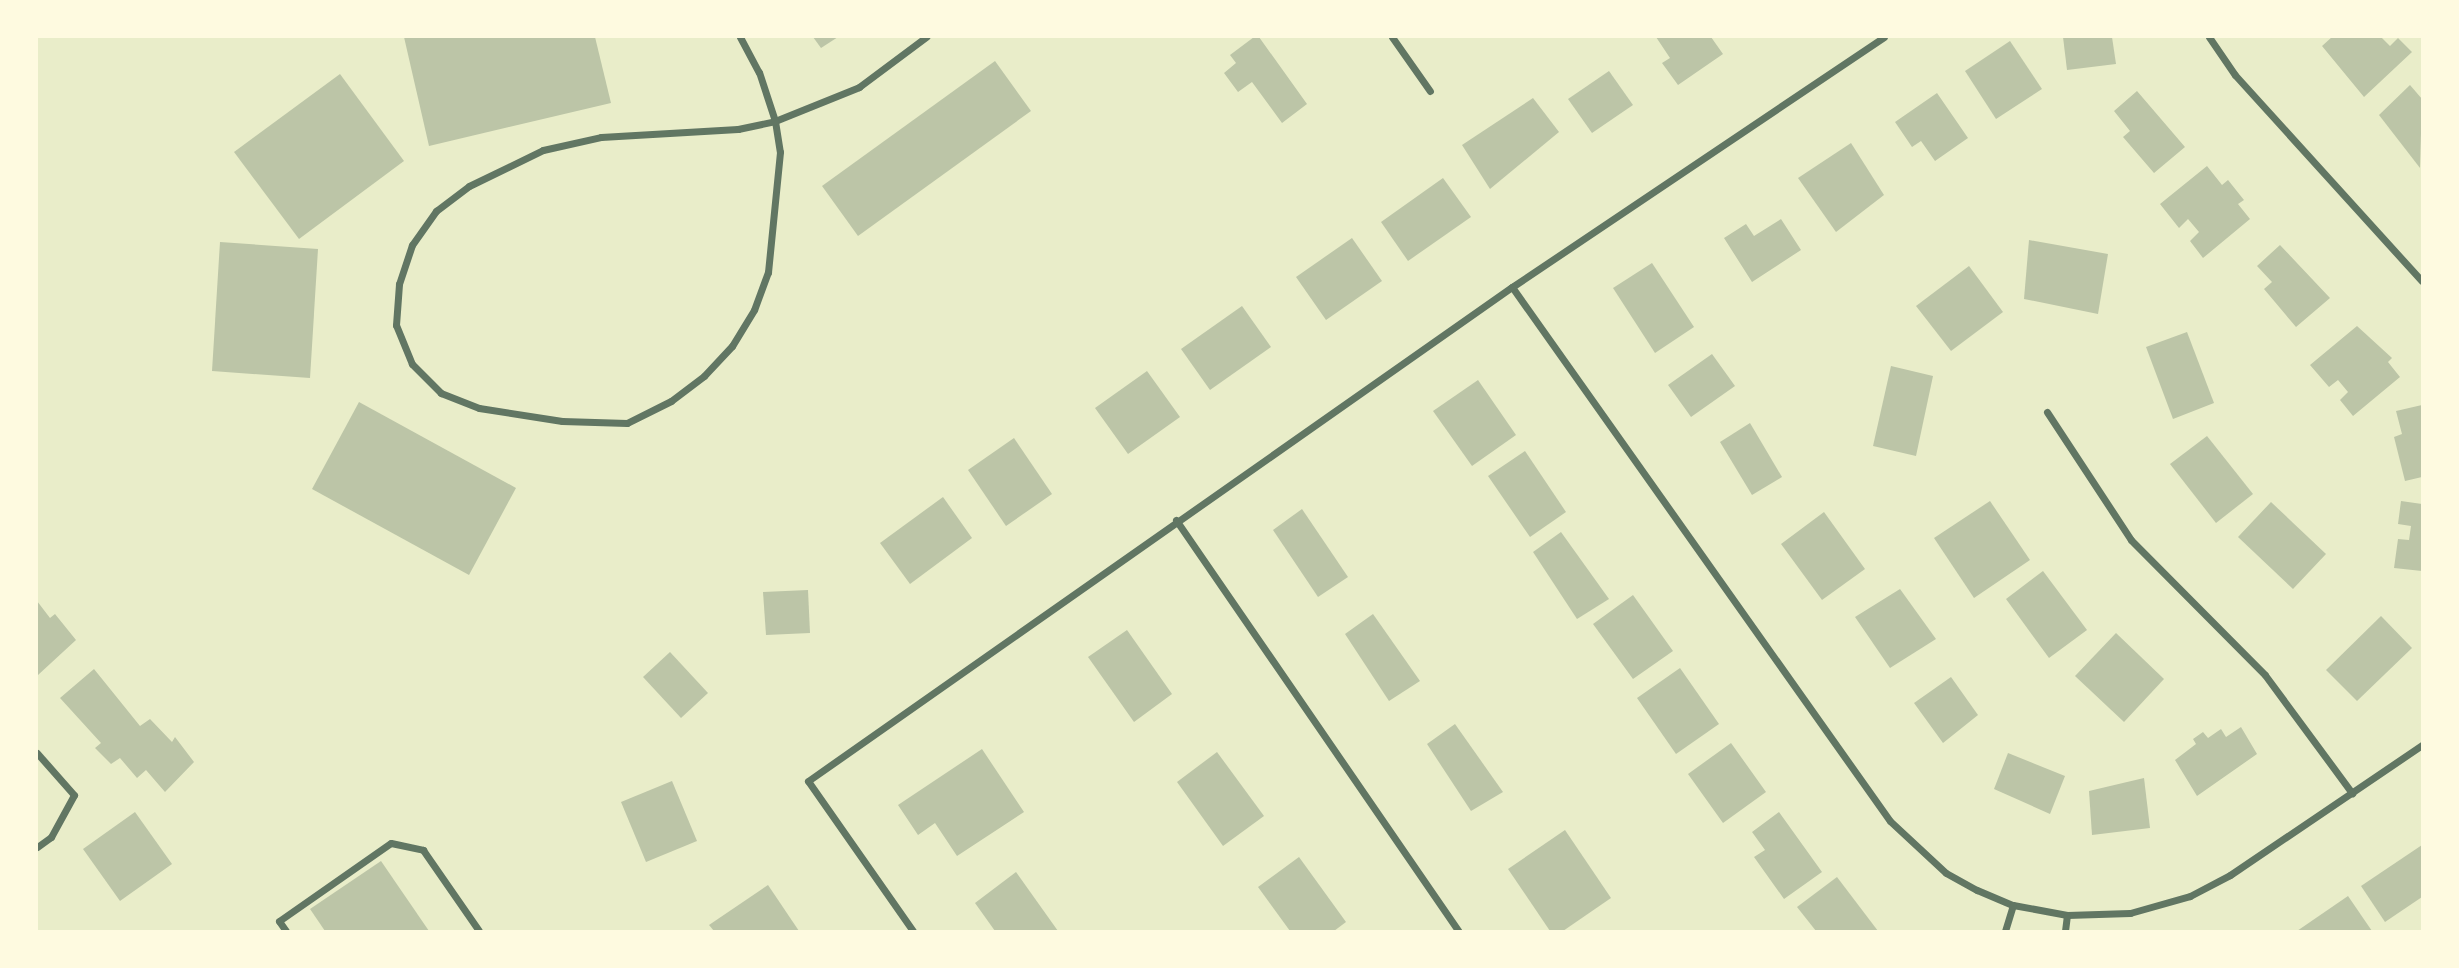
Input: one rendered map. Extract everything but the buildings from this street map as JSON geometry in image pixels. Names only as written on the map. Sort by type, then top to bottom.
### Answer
[{"type":"street","points":[[740,37],[759,72],[775,121],[780,152],[768,272],[754,310],[732,346],[704,376],[671,401],[627,423],[562,421],[479,408],[441,393],[412,364],[396,325],[398,284],[412,245],[428,222],[469,186],[543,150],[601,137],[738,129],[775,121],[859,87],[926,37]]},
{"type":"street","points":[[1392,37],[1430,91]]},
{"type":"street","points":[[913,931],[808,781],[1176,520],[1512,287],[1884,37]]},
{"type":"street","points":[[2209,37],[2235,75],[2422,281]]},
{"type":"street","points":[[1512,287],[1890,821],[1946,873],[2013,905],[2067,915],[2130,913],[2190,896],[2230,875],[2422,746]]},
{"type":"street","points":[[2047,412],[2131,540],[2265,674],[2352,793]]},
{"type":"street","points":[[1176,520],[1459,931]]},
{"type":"street","points":[[37,754],[74,794],[51,837],[37,847]]},
{"type":"street","points":[[286,931],[279,921],[391,844],[423,850],[479,931]]},
{"type":"street","points":[[2005,931],[2013,905]]},
{"type":"street","points":[[2065,931],[2067,915]]}]
